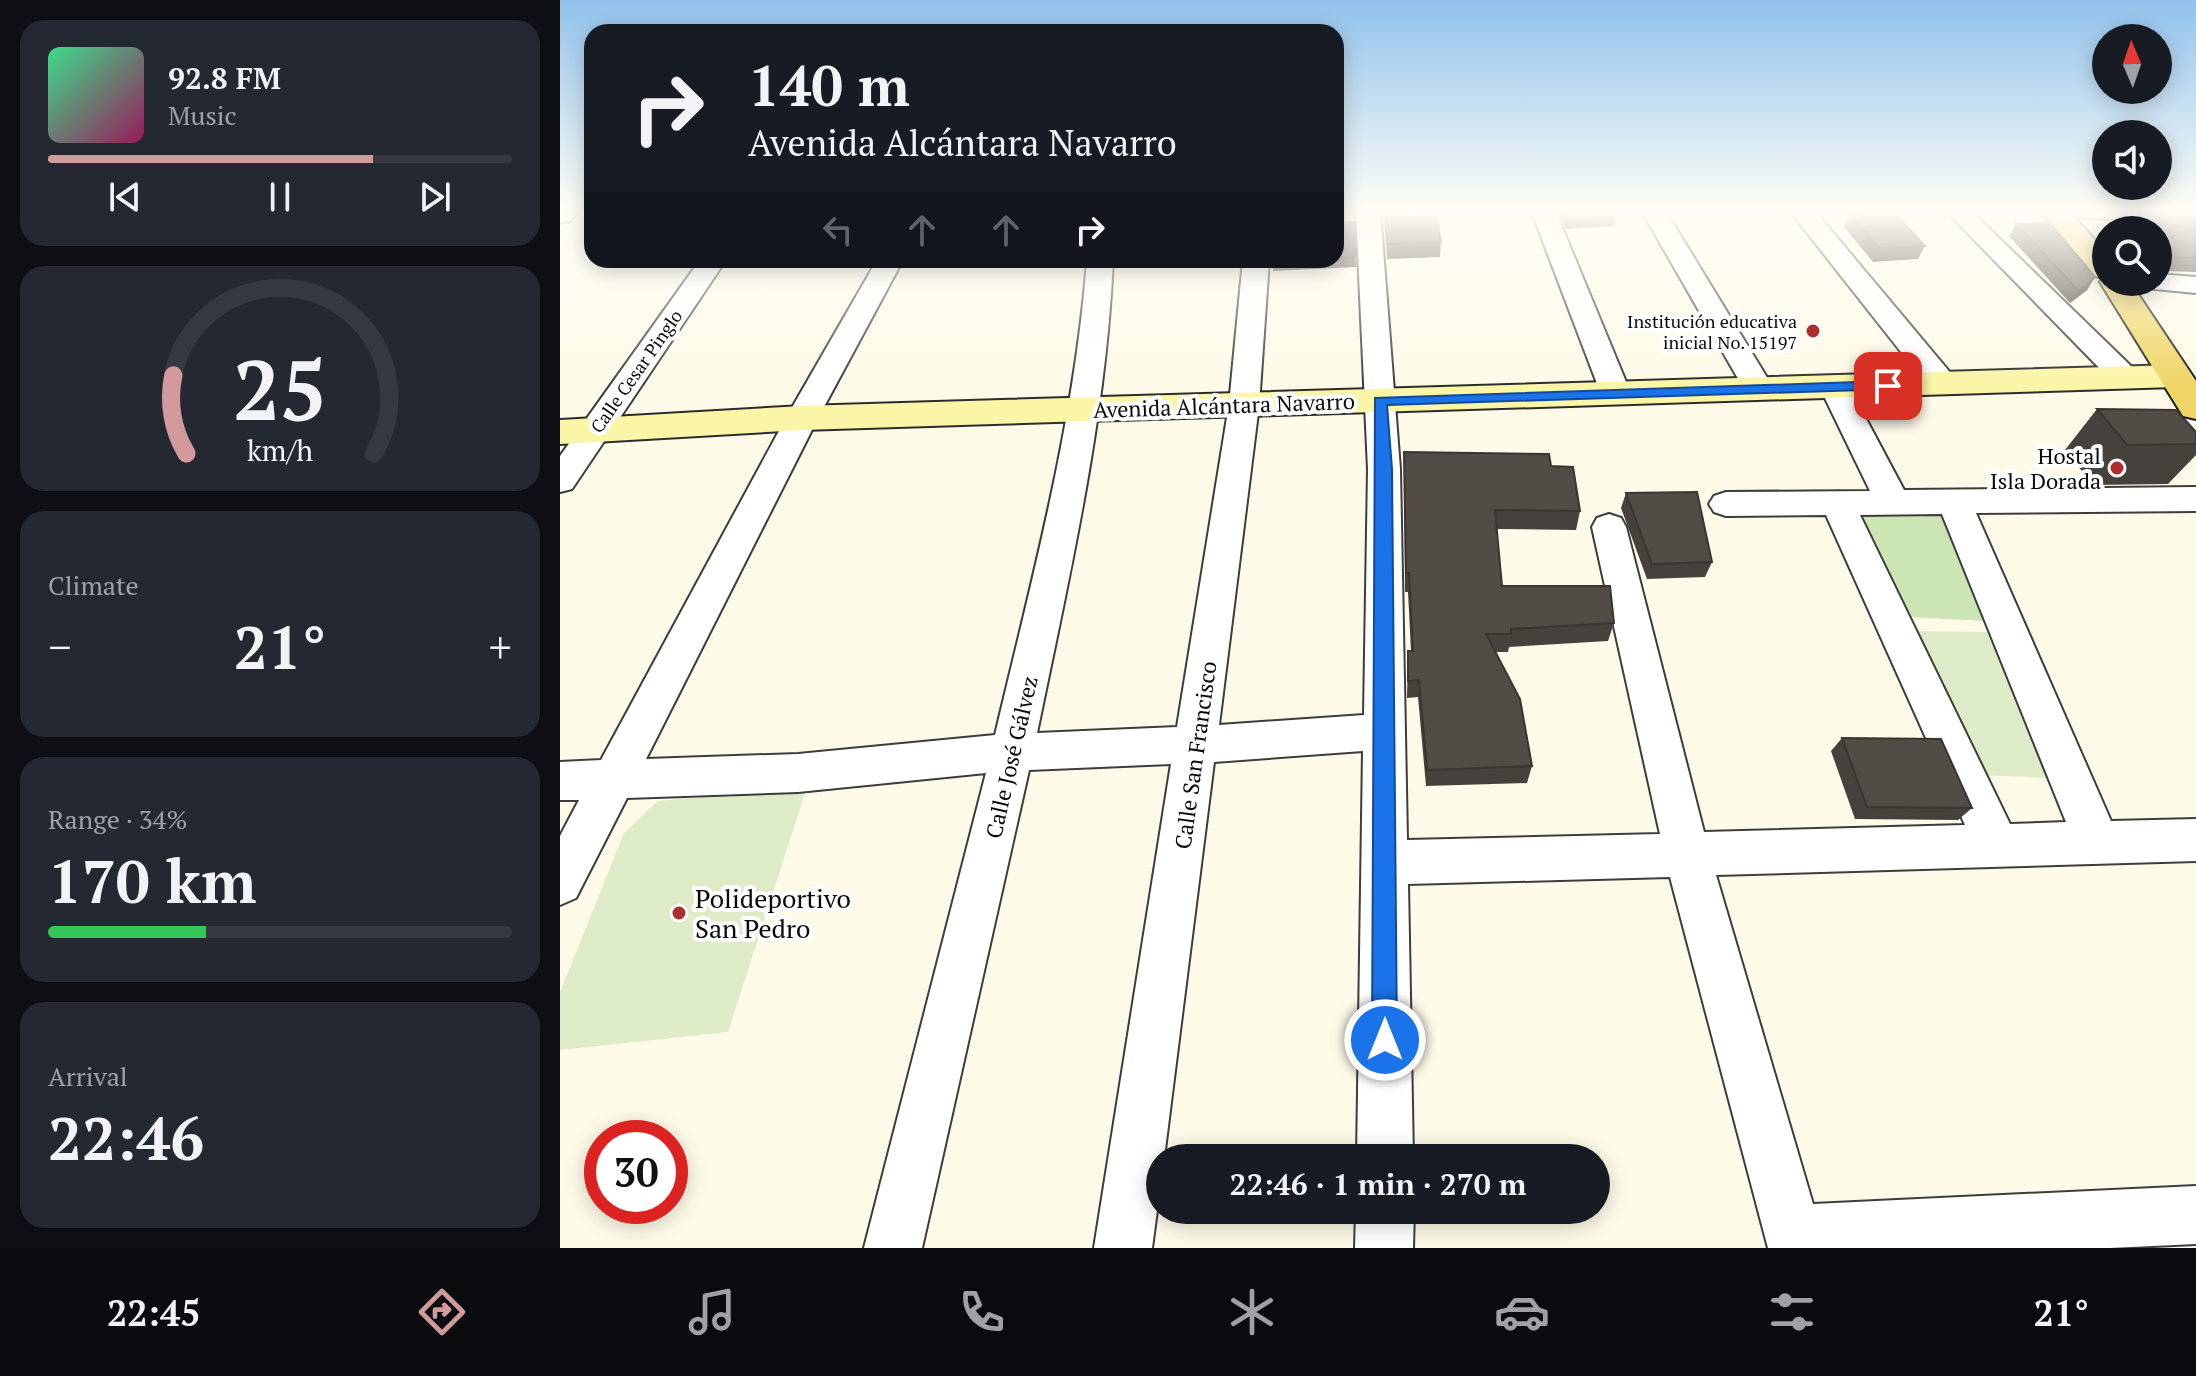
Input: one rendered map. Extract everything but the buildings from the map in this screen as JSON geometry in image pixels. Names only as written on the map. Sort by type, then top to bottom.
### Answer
[{"type":"main road","points":[[2128,296],[2186,374],[2196,408]]},
{"type":"street","name":"Calle Cesar Pinglo","points":[[560,481],[707,268]]},
{"type":"street","points":[[560,882],[802,418],[885,268]]},
{"type":"street","name":"Calle José Gálvez","points":[[893,1248],[1013,752],[1085,410],[1100,268]]},
{"type":"street","name":"Calle San Francisco","points":[[1123,1248],[1244,405],[1255,268]]},
{"type":"street","points":[[1372,268],[1384,469],[1385,1144]]},
{"type":"street","points":[[1566,268],[1616,394]]},
{"type":"street","points":[[1687,268],[1759,389]]},
{"type":"street","points":[[1848,268],[1942,383]]},
{"type":"street","points":[[2016,268],[2125,377]]},
{"type":"street","points":[[2172,283],[2196,285]]},
{"type":"street","name":"Avenida Alcántara Navarro","points":[[560,432],[802,418],[1835,388],[2186,374]]},
{"type":"street","points":[[1835,388],[1892,500]]},
{"type":"street","points":[[1726,504],[2196,499]]},
{"type":"street","points":[[1953,500],[2097,842]]},
{"type":"street","points":[[1838,504],[1997,845]]},
{"type":"street","points":[[1609,527],[1687,854],[1795,1241],[2196,1215]]},
{"type":"street","points":[[560,781],[798,773],[1013,752],[1197,745],[1384,732]]},
{"type":"street","points":[[1385,863],[2196,840]]},
{"type":"street","points":[[1384,1248],[1385,1224]]},
{"type":"green space","points":[[1857,514],[1942,514],[1987,621],[1907,617]]},
{"type":"green space","points":[[1918,631],[1989,632],[2053,778],[1980,775]]},
{"type":"green space","name":"Polideportivo San Pedro","points":[[807,787],[728,1032],[560,1050],[560,992],[624,833],[658,801]]},
{"type":"place","name":"Institución educativa inicial No. 15197","points":[[1813,331]]},
{"type":"place","name":"Hostal Isla Dorada","points":[[2117,468]]},
{"type":"place","name":"Polideportivo San Pedro","points":[[679,913]]},
{"type":"route","points":[[1385,1040],[1384,469],[1380,401],[1888,386]]}]
